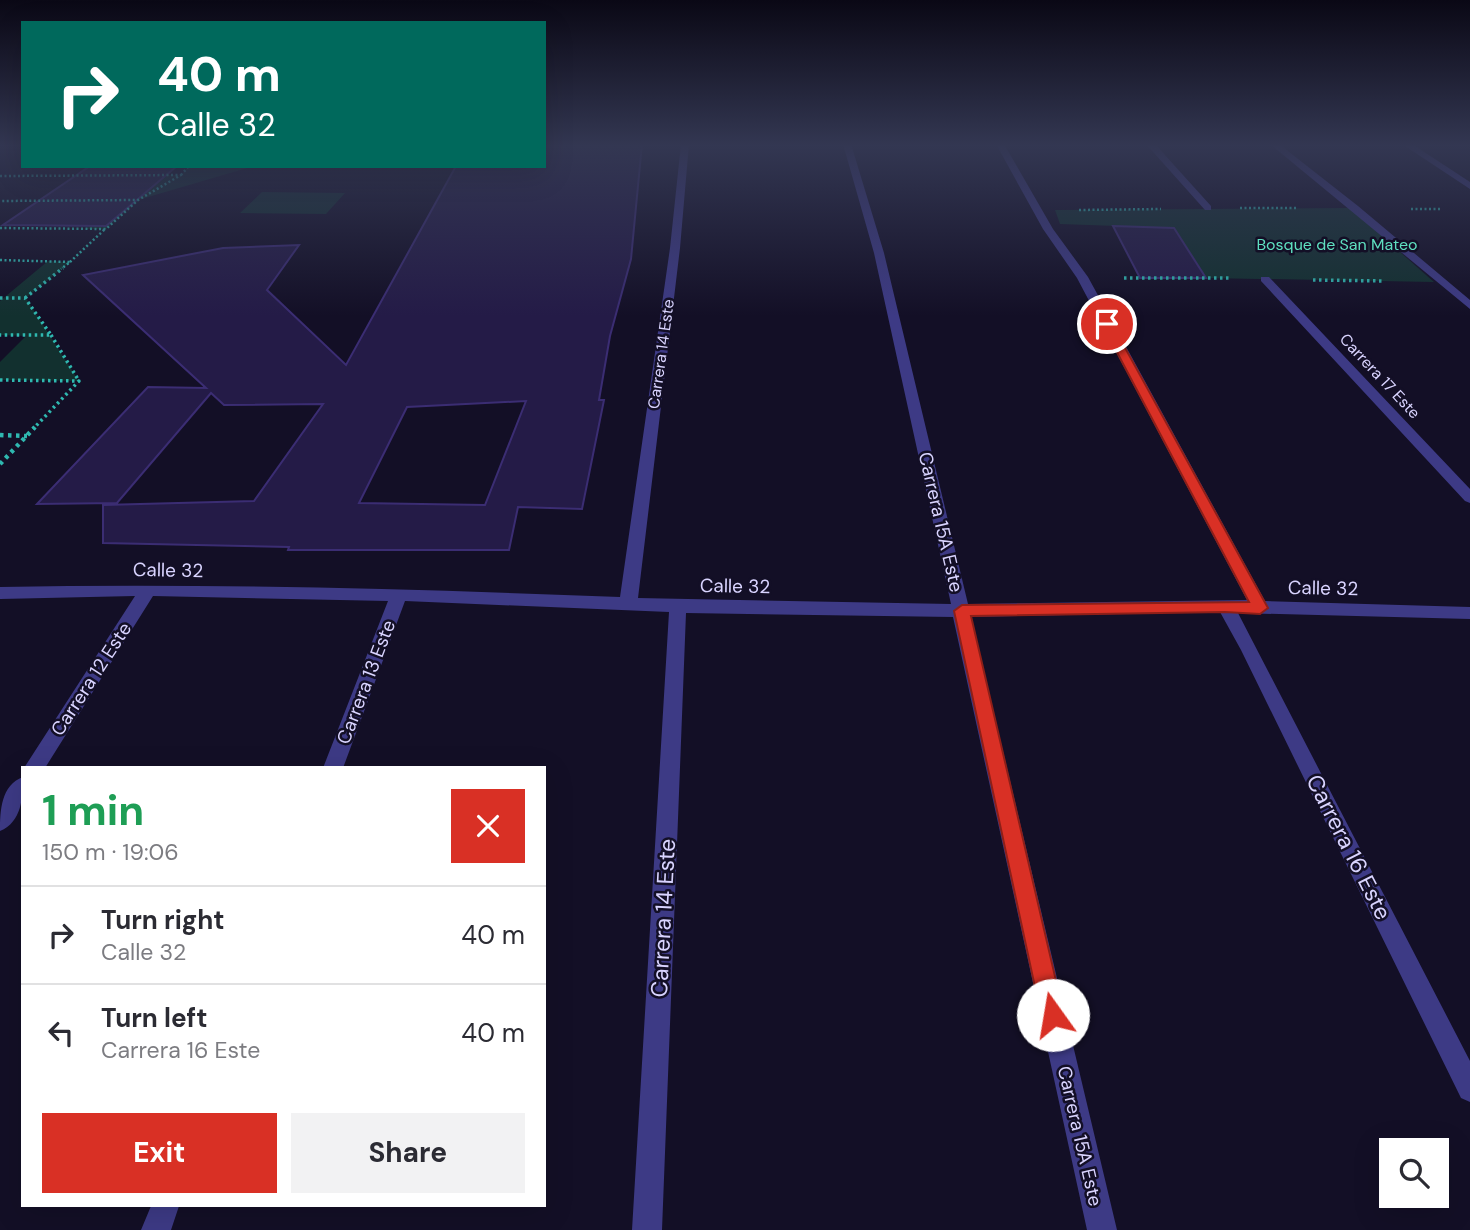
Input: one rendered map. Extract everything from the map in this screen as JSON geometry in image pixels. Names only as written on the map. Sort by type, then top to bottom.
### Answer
[{"type":"street","name":"Carrera 14 Este","points":[[628,605],[679,201]]},
{"type":"street","name":"Carrera 15A Este","points":[[864,201],[879,253],[962,611],[1102,1230]]},
{"type":"street","points":[[1031,201],[1061,251],[1082,277],[1260,608]]},
{"type":"street","points":[[1202,201],[1208,208]]},
{"type":"street","points":[[1347,201],[1470,306]]},
{"type":"street","name":"Carrera 17 Este","points":[[1265,279],[1470,498]]},
{"type":"street","name":"Calle 32","points":[[0,593],[148,590],[678,607],[962,611],[1225,606],[1470,613]]},
{"type":"street","name":"Carrera 12 Este","points":[[35,766],[148,590]]},
{"type":"street","name":"Carrera 13 Este","points":[[334,766],[399,596]]},
{"type":"street","name":"Carrera 16 Este","points":[[1225,606],[1250,648],[1470,1089]]},
{"type":"street","name":"Carrera 14 Este","points":[[647,1230],[678,607]]},
{"type":"street","points":[[0,821],[21,789]]},
{"type":"street","points":[[156,1230],[165,1207]]},
{"type":"path","points":[[0,298],[26,298],[136,201]]},
{"type":"path","points":[[1036,211],[1208,208],[1448,209]]},
{"type":"path","points":[[0,228],[106,229]]},
{"type":"path","points":[[0,260],[70,262]]},
{"type":"path","points":[[26,298],[79,381]]},
{"type":"path","points":[[0,335],[51,335]]},
{"type":"path","points":[[0,380],[79,381]]},
{"type":"path","points":[[0,464],[79,381]]},
{"type":"path","points":[[0,435],[28,436]]},
{"type":"green space","points":[[122,201],[136,201],[106,229],[86,229]]},
{"type":"green space","points":[[252,201],[337,201],[326,214],[240,213]]},
{"type":"green space","name":"Bosque de San Mateo","points":[[1350,208],[1434,282],[1206,278],[1174,228],[1060,224],[1055,210]]},
{"type":"green space","points":[[48,261],[70,262],[26,298],[79,381],[0,380],[0,362],[26,336],[0,335],[0,301]]},
{"type":"building","points":[[38,201],[135,201],[106,226],[3,225]]},
{"type":"building","points":[[436,201],[637,201],[631,259],[610,336],[599,400],[604,400],[582,509],[518,507],[509,550],[288,550],[289,547],[103,543],[103,505],[254,501],[323,404],[224,405],[211,393],[117,503],[37,504],[148,387],[206,388],[83,275],[223,248],[299,245],[267,290],[346,365]],"holes":[[[526,401],[485,505],[359,503],[407,407]]]},
{"type":"building","points":[[1113,226],[1174,228],[1206,278],[1140,278]]},
{"type":"route","points":[[1053,1015],[962,611],[1225,606],[1260,608],[1107,324]]}]
